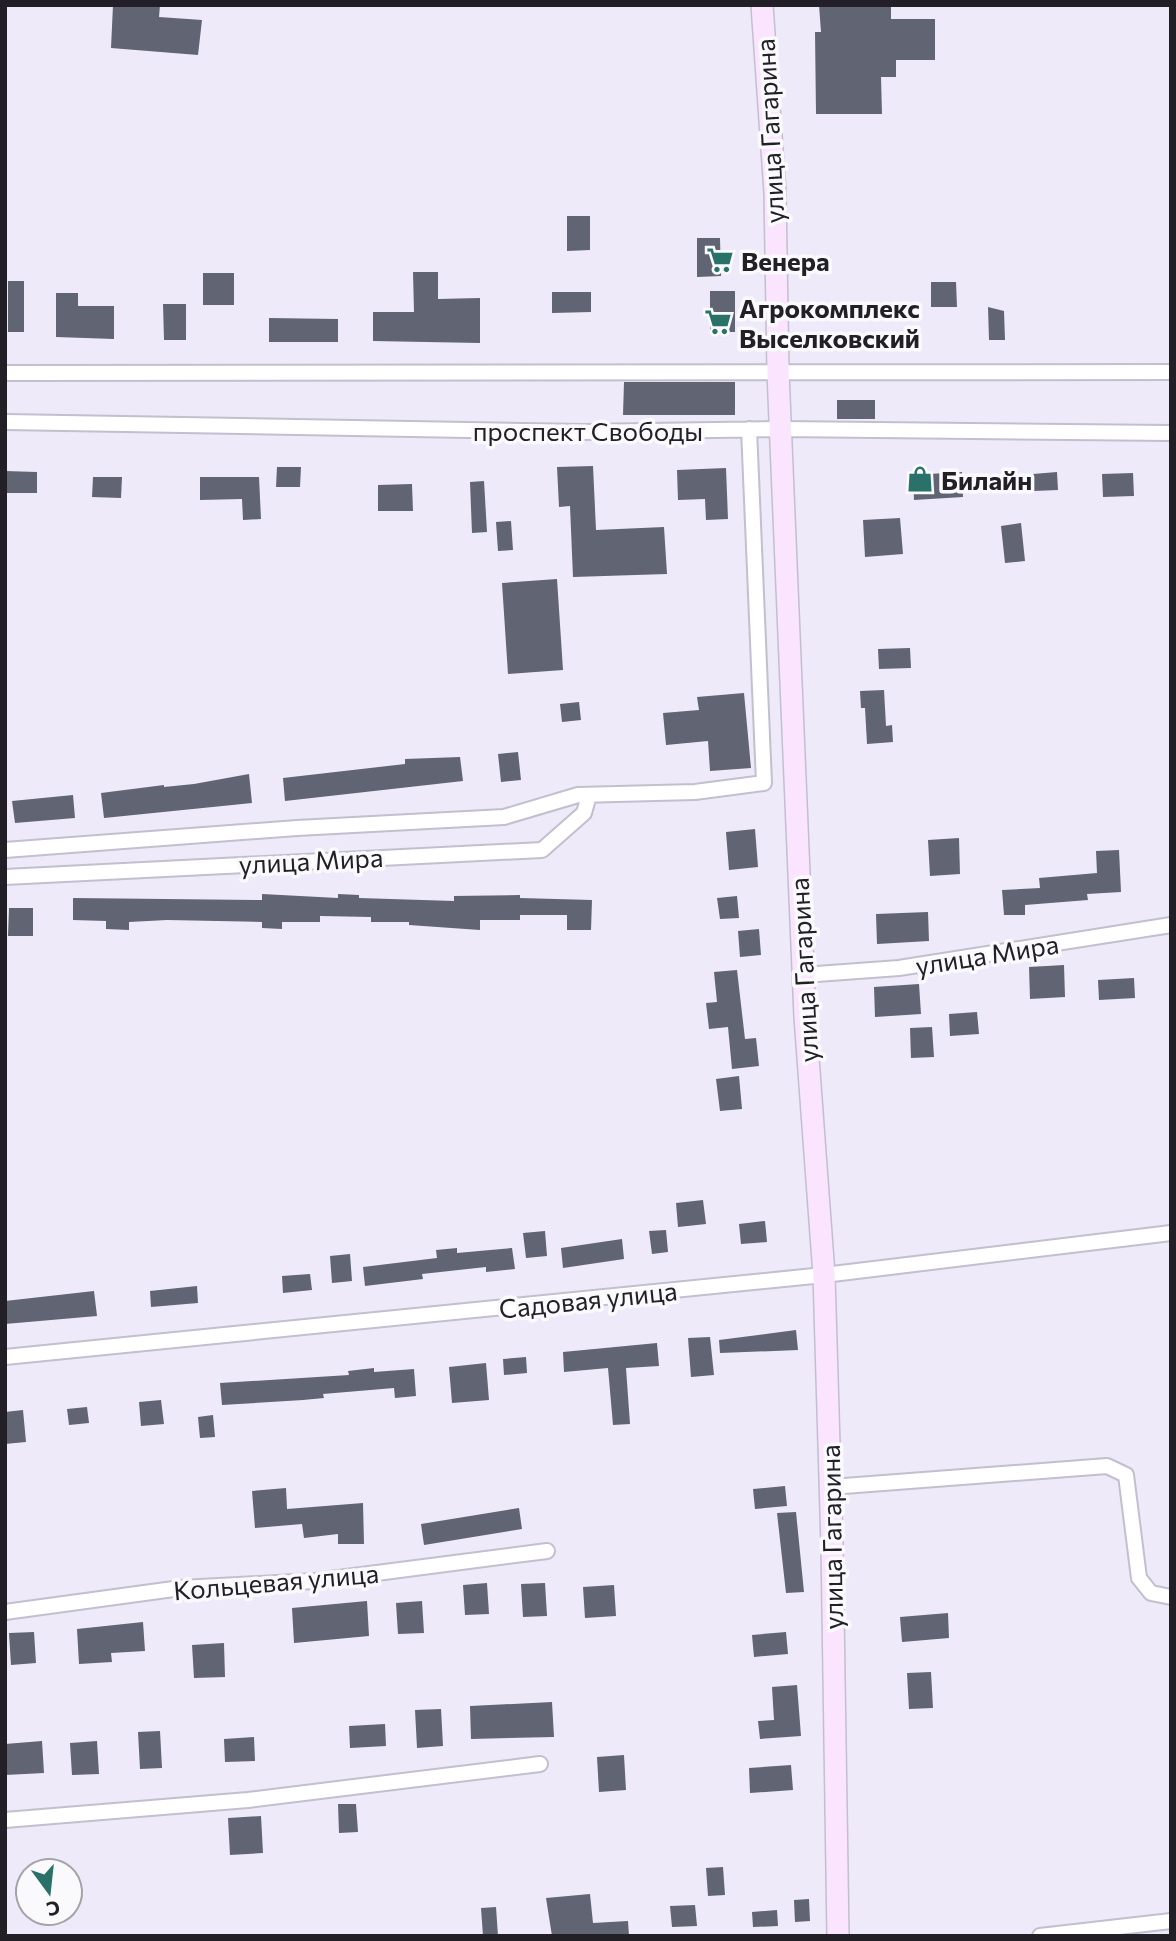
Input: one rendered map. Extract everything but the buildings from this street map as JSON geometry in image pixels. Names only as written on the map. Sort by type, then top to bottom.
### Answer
[{"type":"main road","name":"улица Гагарина","points":[[762,5],[775,193],[778,372],[803,975],[824,1275],[831,1487],[838,1936]]},
{"type":"street","points":[[5,373],[1171,372]]},
{"type":"street","name":"проспект Свободы","points":[[5,422],[564,432],[782,429],[1171,433]]},
{"type":"street","name":"улица Мира","points":[[5,850],[297,828],[504,817],[589,795],[695,792],[764,783],[748,429]]},
{"type":"street","name":"улица Мира","points":[[5,877],[542,850],[584,813],[589,795]]},
{"type":"street","name":"улица Мира","points":[[803,975],[900,968],[1171,925]]},
{"type":"street","name":"Садовая улица","points":[[5,1357],[824,1275],[1171,1233]]},
{"type":"street","points":[[831,1487],[1107,1466],[1126,1475],[1139,1578],[1151,1592],[1171,1597]]},
{"type":"street","name":"Кольцевая улица","points":[[5,1612],[181,1588],[315,1581],[547,1551]]},
{"type":"street","points":[[5,1820],[248,1800],[540,1764]]},
{"type":"street","points":[[1040,1936],[1171,1921]]},
{"type":"place","name":"Венера","points":[[720,260]]},
{"type":"place","name":"Агрокомплекс Выселковский","points":[[718,322]]},
{"type":"place","name":"Билайн","points":[[920,479]]}]
